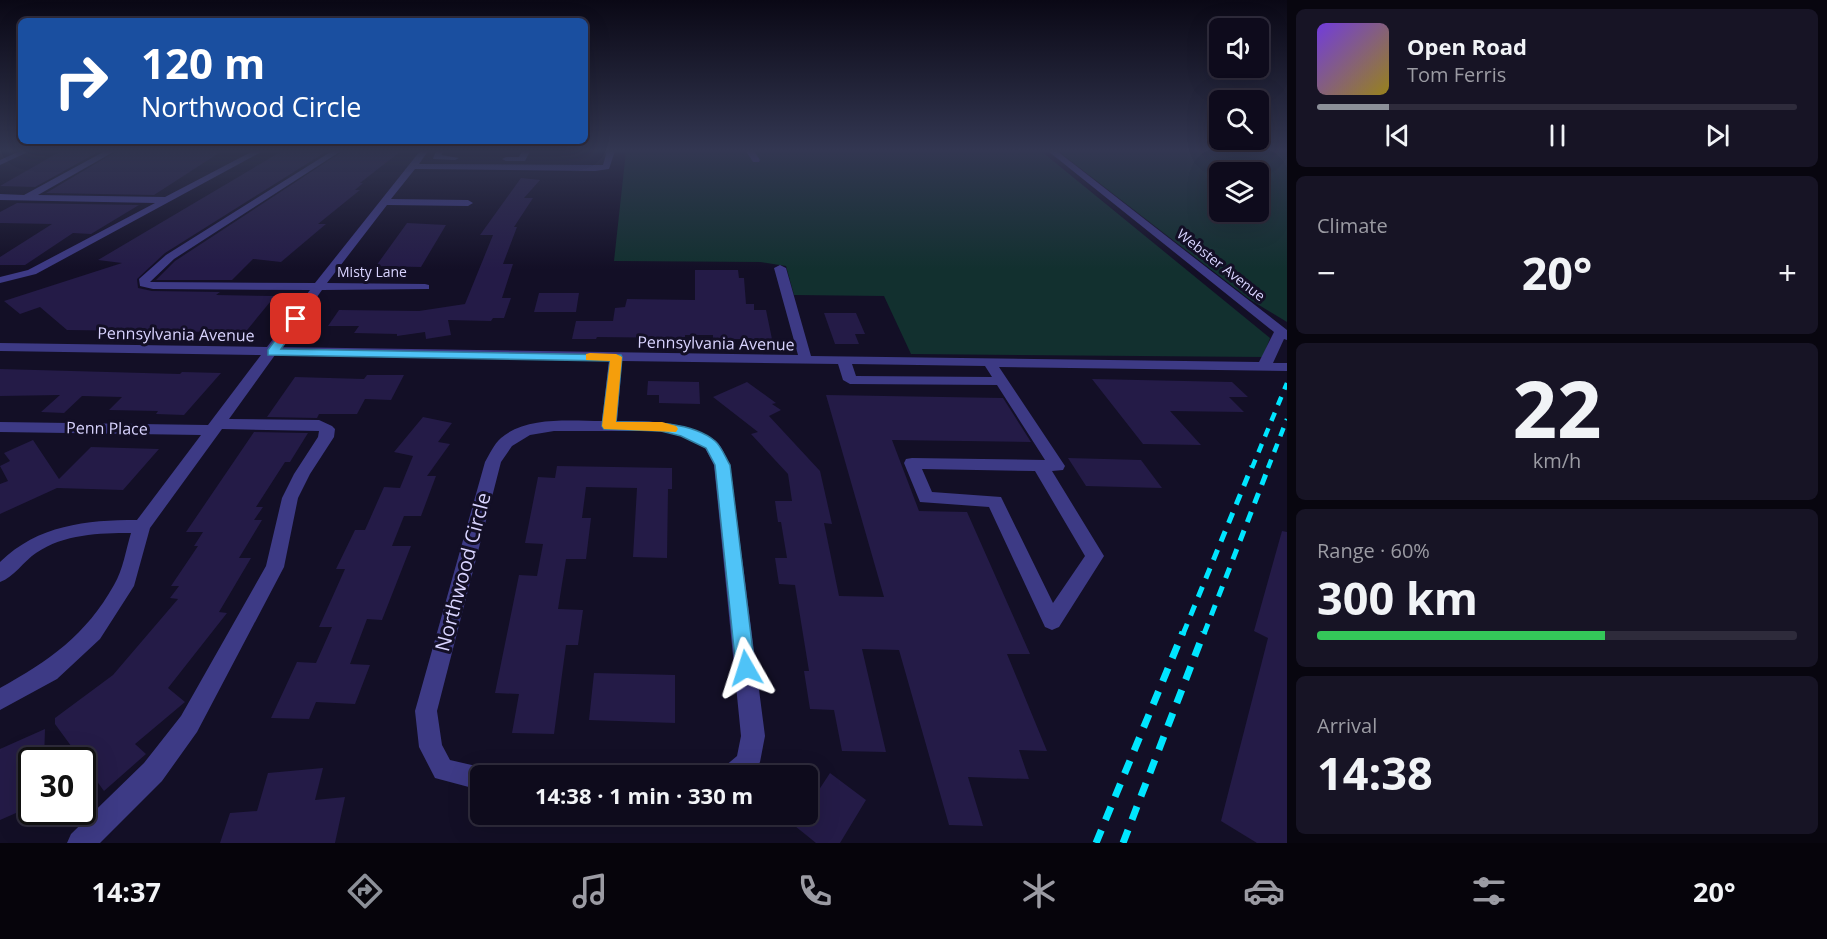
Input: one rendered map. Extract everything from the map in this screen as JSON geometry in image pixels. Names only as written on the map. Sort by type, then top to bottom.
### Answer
[{"type":"street","points":[[27,197],[39,190]]},
{"type":"street","points":[[0,280],[32,272],[187,190]]},
{"type":"street","name":"Misty Lane","points":[[275,190],[170,257],[145,279],[144,284],[153,286],[425,287]]},
{"type":"street","points":[[0,700],[49,672],[93,633],[124,586],[142,526],[319,286],[393,190]]},
{"type":"street","name":"Webster Avenue","points":[[1102,190],[1284,334]]},
{"type":"street","points":[[0,197],[169,200]]},
{"type":"street","points":[[384,202],[468,203]]},
{"type":"street","points":[[780,268],[806,361]]},
{"type":"street","points":[[1264,367],[1284,334]]},
{"type":"street","name":"Pennsylvania Avenue","points":[[0,347],[1287,367]]},
{"type":"street","points":[[609,426],[616,357]]},
{"type":"street","points":[[844,361],[850,380],[1002,381]]},
{"type":"street","points":[[990,363],[1057,466],[912,463],[926,498],[995,501],[1052,621],[1095,556],[1040,466]]},
{"type":"street","name":"Penn Place","points":[[0,427],[319,425],[327,429],[326,437],[291,495],[286,514],[282,549],[275,567],[189,724],[153,772],[97,829],[80,843]]},
{"type":"street","name":"Northwood Circle","points":[[470,776],[443,770],[431,747],[426,711],[493,462],[506,442],[526,431],[554,426],[662,426],[686,433],[711,445],[722,465],[753,736],[748,762],[745,765]]},
{"type":"street","points":[[0,573],[36,543],[62,531],[90,527],[142,526]]},
{"type":"green space","points":[[622,190],[1089,190],[1270,338],[1263,357],[911,354],[884,296],[794,295],[786,266],[760,262],[614,261]]},
{"type":"green space","points":[[1109,190],[1209,190],[1209,222],[1269,222],[1269,190],[1287,190],[1287,322],[1249,299]]},
{"type":"building","points":[[50,190],[161,190],[154,195],[46,193]]},
{"type":"building","points":[[216,190],[265,190],[165,253],[137,279],[138,288],[152,291],[275,296],[243,335],[215,334],[217,332],[67,330],[40,307],[20,314],[4,301],[122,263],[98,260]]},
{"type":"building","points":[[283,190],[360,190],[318,224],[326,224],[281,262],[253,259],[232,280],[156,280],[175,261]]},
{"type":"building","points":[[512,190],[531,190],[524,198],[533,198],[514,227],[517,227],[503,264],[513,264],[502,298],[511,298],[504,318],[493,318],[491,321],[448,320],[451,335],[426,339],[425,332],[397,336],[397,334],[354,333],[359,326],[328,326],[339,310],[419,311],[465,304],[493,235],[480,235]]},
{"type":"building","points":[[17,203],[139,205],[91,234],[73,233],[25,265],[0,265],[0,257],[52,224],[0,223],[0,212]]},
{"type":"building","points":[[407,223],[446,225],[421,267],[376,266]]},
{"type":"building","points":[[695,270],[738,270],[739,278],[744,278],[746,304],[754,304],[754,310],[766,310],[772,339],[713,339],[713,335],[685,335],[685,338],[572,339],[576,321],[613,321],[615,308],[625,307],[627,299],[695,300]]},
{"type":"building","points":[[539,293],[579,293],[576,312],[534,312]]},
{"type":"building","points":[[824,313],[856,313],[865,334],[855,334],[859,344],[835,344]]},
{"type":"building","points":[[0,369],[221,373],[184,415],[156,414],[158,411],[109,410],[122,397],[82,396],[64,413],[41,412],[60,395],[0,396]]},
{"type":"building","points":[[367,375],[404,375],[391,400],[365,399],[357,414],[319,414],[317,418],[267,417],[295,377],[364,379]]},
{"type":"building","points":[[1092,379],[1232,382],[1248,397],[1229,397],[1244,412],[1170,411],[1201,445],[1143,444]]},
{"type":"building","points":[[648,381],[699,382],[700,404],[659,403],[659,395],[647,395]]},
{"type":"building","points":[[747,382],[776,403],[772,404],[781,410],[769,416],[820,471],[832,524],[824,523],[839,596],[884,597],[826,395],[1003,398],[1031,442],[892,440],[919,511],[967,512],[1030,654],[1007,654],[1047,751],[1019,750],[1029,779],[968,777],[983,826],[949,825],[899,650],[862,649],[886,752],[842,751],[834,710],[810,709],[804,671],[809,671],[795,585],[779,584],[775,558],[787,558],[775,501],[792,501],[788,474],[751,434],[758,432],[713,397]]},
{"type":"building","points":[[423,417],[452,423],[438,442],[450,444],[427,476],[436,476],[421,516],[404,516],[392,546],[411,546],[382,620],[367,619],[350,664],[370,665],[355,704],[316,702],[309,719],[271,718],[297,662],[316,663],[332,627],[319,627],[345,569],[336,569],[355,530],[365,530],[384,487],[400,488],[413,456],[394,452]]},
{"type":"building","points":[[254,432],[308,433],[290,462],[285,462],[256,507],[263,507],[254,520],[262,520],[239,558],[251,558],[219,612],[227,613],[168,688],[185,702],[135,744],[146,754],[104,791],[96,780],[96,747],[72,747],[55,724],[55,718],[113,675],[178,599],[170,598],[179,586],[171,586],[198,546],[194,546],[203,532],[186,532]]},
{"type":"building","points":[[33,440],[59,479],[91,447],[159,449],[123,490],[57,488],[0,514],[0,484],[8,481],[0,466],[10,461],[4,453]]},
{"type":"building","points":[[1068,458],[1141,460],[1162,488],[1086,486]]},
{"type":"building","points":[[557,466],[672,468],[672,489],[668,489],[667,558],[633,557],[637,488],[586,487],[582,518],[591,518],[586,559],[566,559],[558,609],[583,610],[578,645],[566,645],[554,734],[512,733],[519,694],[495,693],[519,575],[537,576],[543,544],[525,543],[538,477],[555,478]]},
{"type":"building","points":[[1282,531],[1287,532],[1287,843],[1257,843],[1221,821],[1268,638],[1254,631]]},
{"type":"building","points":[[594,673],[675,675],[675,723],[589,720]]},
{"type":"building","points":[[45,729],[44,747],[18,747],[18,812],[0,820],[0,749]]},
{"type":"building","points":[[323,768],[315,800],[345,797],[335,843],[220,843],[230,813],[257,811],[268,773]]},
{"type":"building","points":[[830,773],[866,800],[840,843],[816,843],[795,826],[818,825],[818,791]]},
{"type":"railway","points":[[1252,468],[1287,383]]},
{"type":"railway","points":[[1268,468],[1287,419]]},
{"type":"railway","points":[[1183,634],[1252,466]]},
{"type":"railway","points":[[1204,634],[1269,466]]},
{"type":"railway","points":[[1096,843],[1183,632]]},
{"type":"railway","points":[[1123,843],[1204,632]]},
{"type":"slow traffic","points":[[590,357],[616,357],[609,426],[662,426],[671,429]]},
{"type":"route","points":[[296,319],[272,352],[616,357],[609,426],[662,426],[686,433],[711,445],[722,465],[746,668]]}]
